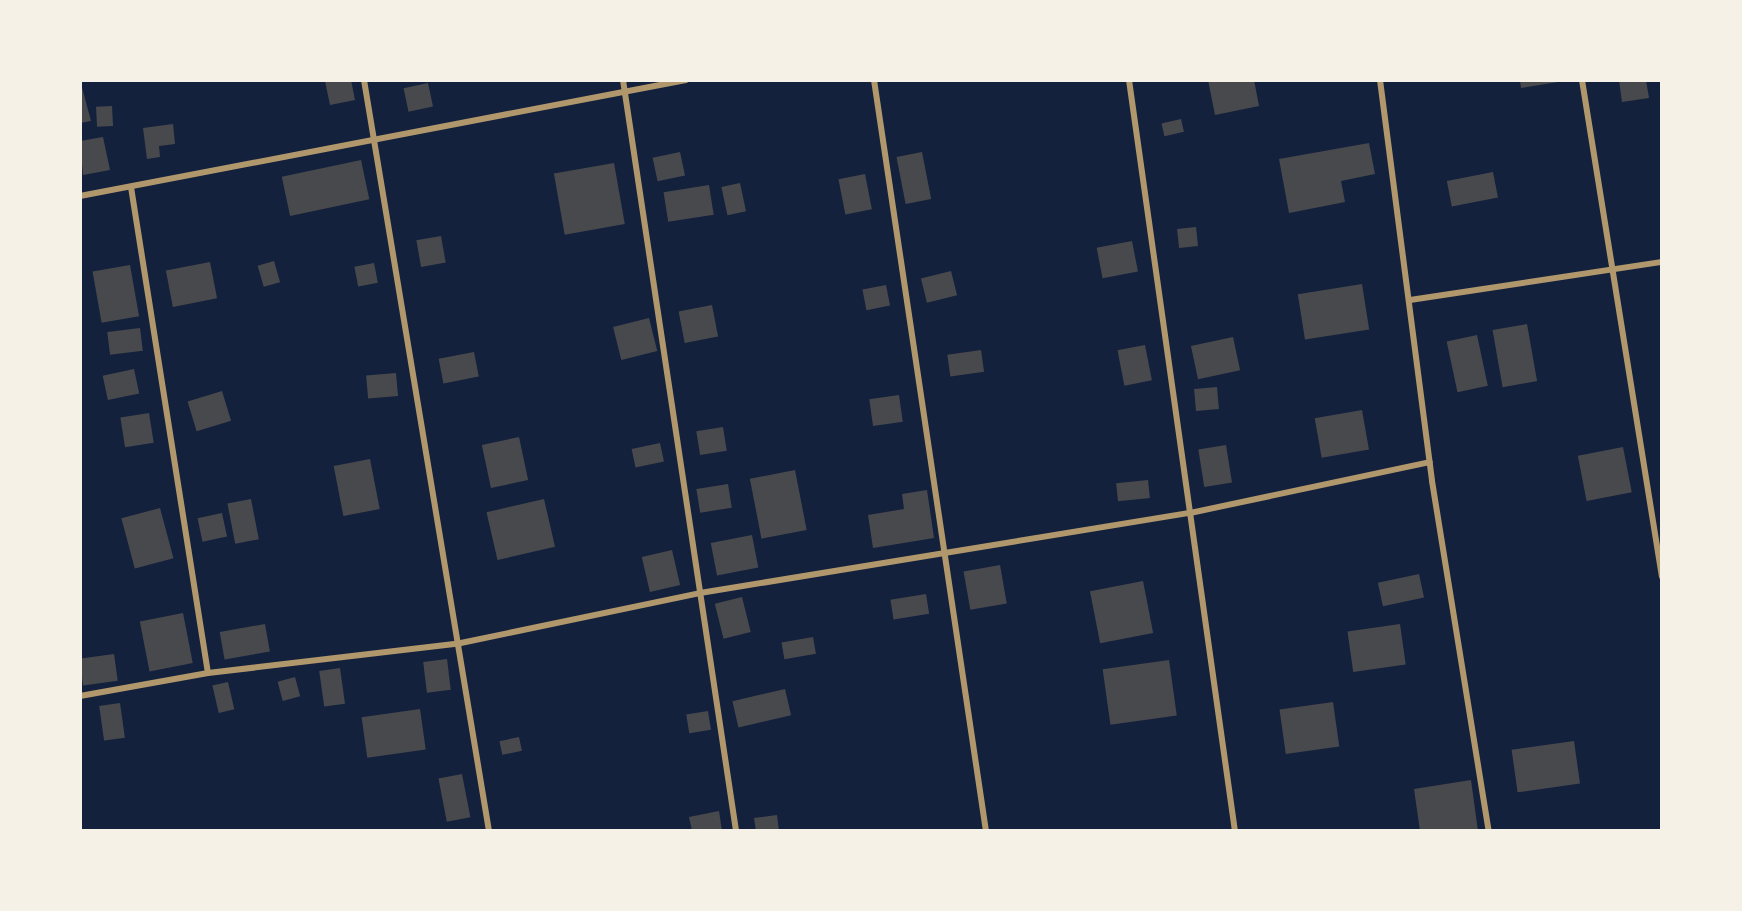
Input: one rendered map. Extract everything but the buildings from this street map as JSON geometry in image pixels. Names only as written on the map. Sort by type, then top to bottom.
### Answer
[{"type":"lane","points":[[364,80],[489,831]]},
{"type":"lane","points":[[623,80],[736,831]]},
{"type":"lane","points":[[80,196],[686,80]]},
{"type":"lane","points":[[874,80],[986,831]]},
{"type":"lane","points":[[1129,80],[1235,831]]},
{"type":"lane","points":[[1380,80],[1430,462],[1489,831]]},
{"type":"lane","points":[[1582,80],[1662,577]]},
{"type":"lane","points":[[131,187],[208,673]]},
{"type":"lane","points":[[1410,300],[1662,262]]},
{"type":"lane","points":[[80,696],[208,673],[456,644],[700,593],[1190,513],[1430,462]]}]
